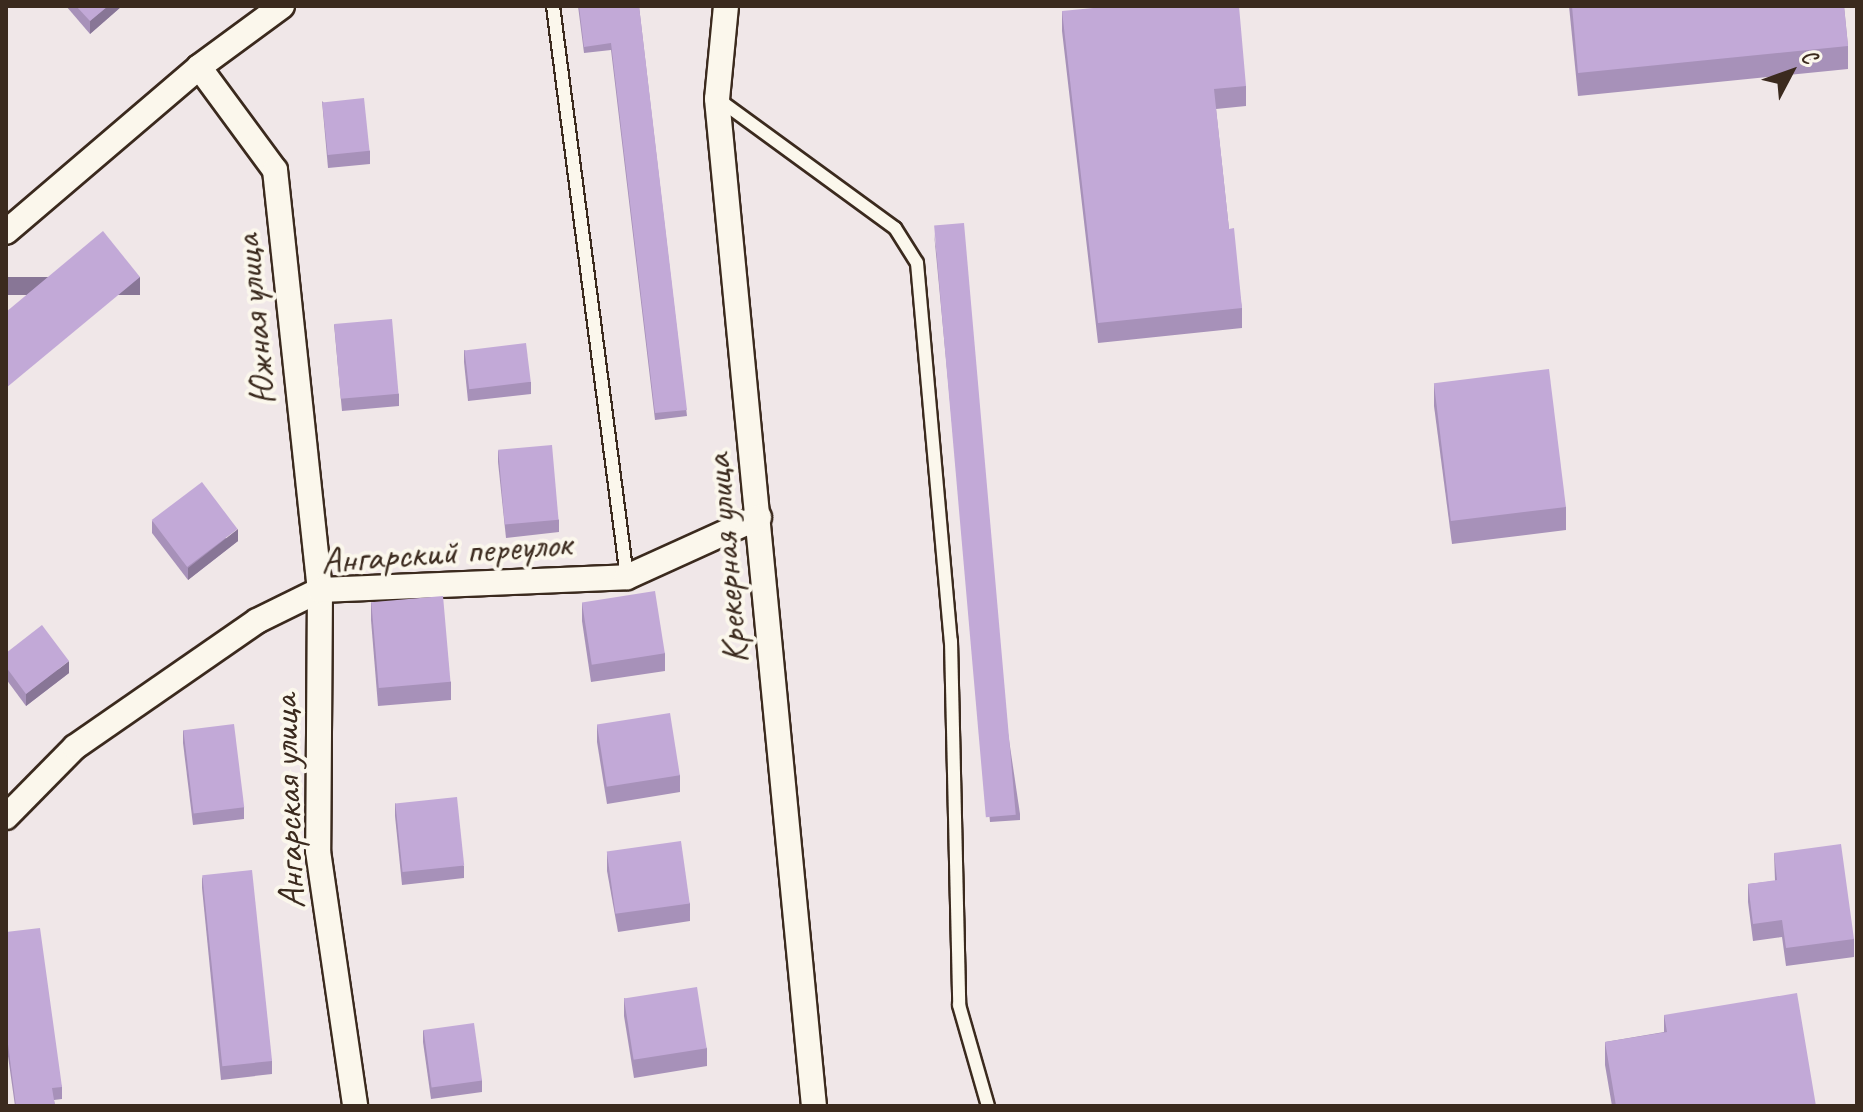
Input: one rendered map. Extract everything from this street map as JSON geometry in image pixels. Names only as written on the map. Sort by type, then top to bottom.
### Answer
[{"type":"street","points":[[6,232],[199,67],[282,6]]},
{"type":"street","name":"Крекерная улица","points":[[726,6],[717,99],[814,1106]]},
{"type":"street","name":"Южная улица","points":[[199,67],[275,170],[320,590]]},
{"type":"street","name":"Ангарский переулок","points":[[6,817],[75,747],[257,621],[320,590],[627,577],[759,517]]},
{"type":"street","name":"Ангарская улица","points":[[320,590],[318,851],[355,1106]]},
{"type":"lane","points":[[553,6],[627,577]]},
{"type":"lane","points":[[717,99],[895,228],[917,263],[951,641],[959,1005],[988,1106]]},
{"type":"building","points":[[76,6],[108,6],[90,21]]},
{"type":"building","points":[[579,6],[639,6],[687,410],[655,413],[611,43],[584,47]]},
{"type":"building","points":[[1114,6],[1239,6],[1246,86],[1214,89],[1229,229],[1234,228],[1242,308],[1098,323],[1062,11]]},
{"type":"building","points":[[1572,6],[1844,6],[1848,46],[1578,73]]},
{"type":"building","points":[[364,98],[370,151],[328,155],[322,102]]},
{"type":"building","points":[[964,223],[1016,815],[986,817],[934,226]]},
{"type":"building","points":[[103,231],[140,277],[6,388],[6,312]]},
{"type":"building","points":[[392,319],[399,394],[341,399],[334,324]]},
{"type":"building","points":[[526,343],[531,382],[469,389],[464,351]]},
{"type":"building","points":[[1549,369],[1566,507],[1451,521],[1434,383]]},
{"type":"building","points":[[552,445],[559,520],[505,524],[498,450]]},
{"type":"building","points":[[202,482],[238,529],[187,567],[152,520]]},
{"type":"building","points":[[655,591],[665,653],[592,665],[582,603]]},
{"type":"building","points":[[443,596],[450,682],[379,688],[371,602]]},
{"type":"building","points":[[42,625],[69,661],[26,694],[6,667],[6,653]]},
{"type":"building","points":[[670,713],[680,775],[607,787],[597,725]]},
{"type":"building","points":[[234,724],[244,807],[194,814],[183,730]]},
{"type":"building","points":[[457,797],[464,866],[403,872],[395,803]]},
{"type":"building","points":[[681,841],[690,903],[615,914],[607,851]]},
{"type":"building","points":[[1841,844],[1854,939],[1786,948],[1782,920],[1753,924],[1748,884],[1777,880],[1774,853]]},
{"type":"building","points":[[252,870],[272,1061],[222,1066],[202,875]]},
{"type":"building","points":[[40,928],[62,1087],[52,1088],[55,1106],[16,1106],[6,1029],[6,932]]},
{"type":"building","points":[[697,987],[707,1048],[634,1060],[624,999]]},
{"type":"building","points":[[1797,993],[1816,1106],[1616,1106],[1605,1042],[1667,1032],[1664,1015]]},
{"type":"building","points":[[474,1023],[482,1080],[432,1088],[423,1030]]}]
